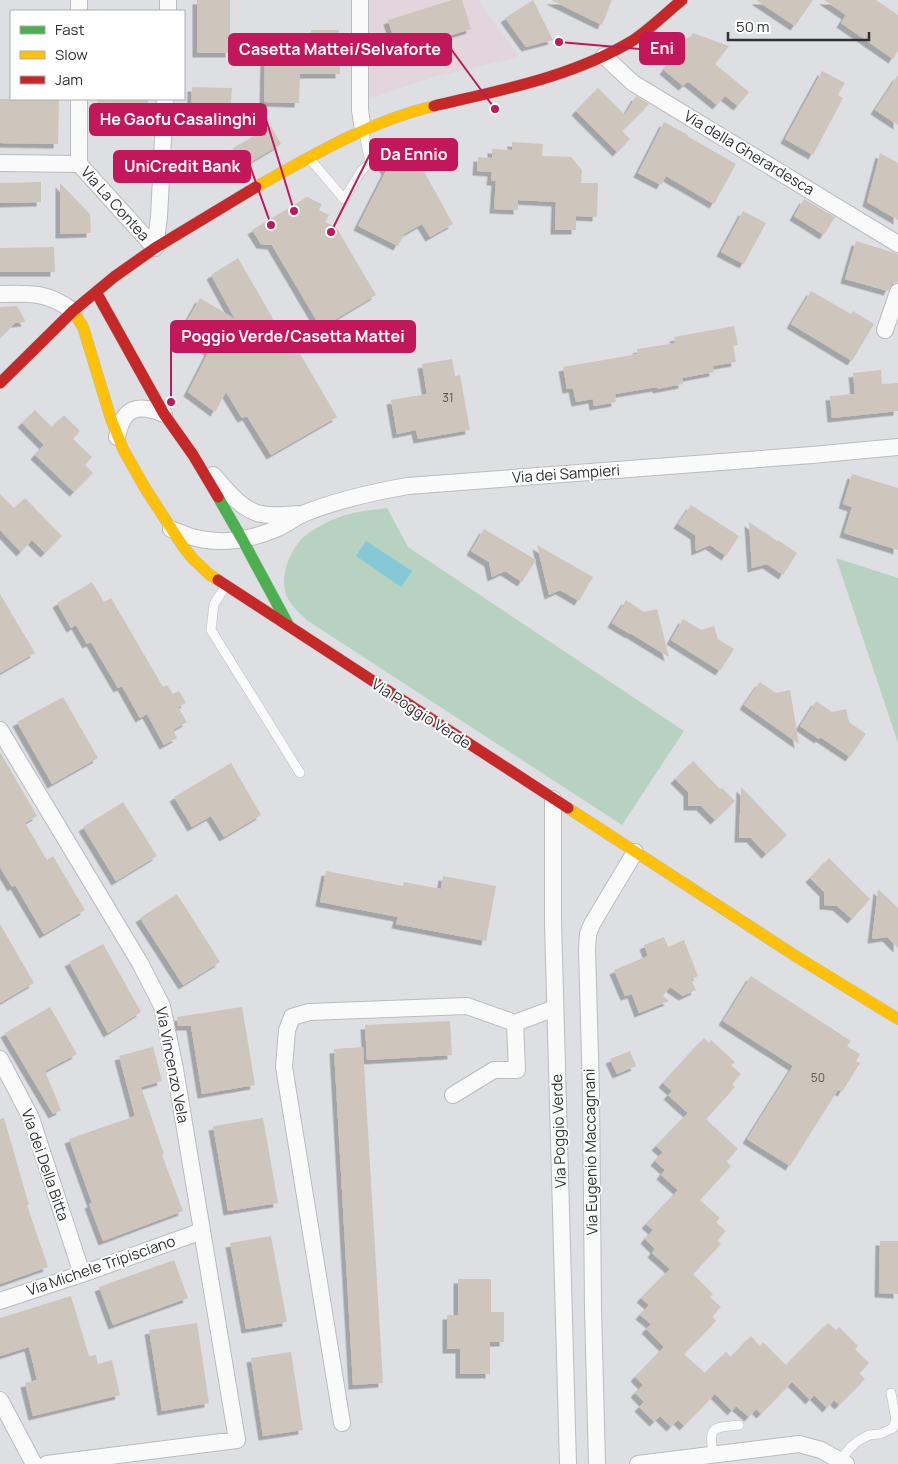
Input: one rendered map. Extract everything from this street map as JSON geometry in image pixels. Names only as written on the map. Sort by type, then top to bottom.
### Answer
[{"type":"street","points":[[360,0],[360,110],[363,130]]},
{"type":"street","points":[[0,383],[73,310],[114,277],[155,248],[250,190],[363,130],[394,118],[421,109],[537,80],[574,69],[604,56],[633,40],[682,0]]},
{"type":"street","name":"Via della Gherardesca","points":[[604,56],[634,83],[898,244]]},
{"type":"street","name":"Via La Contea","points":[[79,100],[79,164],[155,248]]},
{"type":"street","points":[[155,248],[159,217],[165,100]]},
{"type":"street","points":[[0,163],[79,164]]},
{"type":"street","name":"Via Poggio Verde","points":[[96,292],[164,414],[193,455],[242,539],[290,627]]},
{"type":"street","points":[[885,330],[898,292]]},
{"type":"street","points":[[0,294],[33,293],[43,295],[59,301],[73,310]]},
{"type":"street","name":"Via Poggio Verde","points":[[73,310],[82,322],[86,333],[117,438],[170,529],[192,559],[210,576],[797,957],[898,1019]]},
{"type":"street","points":[[117,438],[123,417],[130,412],[146,408],[164,414]]},
{"type":"street","name":"Via dei Sampieri","points":[[242,539],[279,527],[303,514],[359,495],[408,486],[812,456],[898,447]]},
{"type":"street","points":[[193,455],[239,502],[250,510],[266,515],[303,514]]},
{"type":"street","points":[[170,529],[204,540],[242,539]]},
{"type":"street","name":"Via Vincenzo Vela","points":[[0,730],[140,963],[162,1006],[175,1069],[237,1440],[47,1464]]},
{"type":"street","name":"Via Poggio Verde","points":[[553,799],[553,923],[568,1464]]},
{"type":"street","name":"Via Eugenio Maccagnani","points":[[597,1464],[592,1309],[587,949],[588,934],[592,924],[635,852]]},
{"type":"street","points":[[342,1422],[284,1067],[287,1030],[292,1017],[310,1012],[467,1006],[515,1022],[556,1008]]},
{"type":"street","points":[[453,1095],[494,1070],[517,1070],[515,1022]]},
{"type":"street","name":"Via dei Della Bitta","points":[[0,1059],[32,1118],[82,1274]]},
{"type":"street","name":"Via Michele Tripisciano","points":[[0,1301],[202,1231]]},
{"type":"street","points":[[0,1400],[34,1464]]},
{"type":"street","points":[[638,1464],[799,1444],[821,1450],[841,1463]]},
{"type":"lane","points":[[308,158],[344,199],[361,171],[370,163],[363,130]]},
{"type":"lane","points":[[225,587],[214,604],[211,630],[300,773]]},
{"type":"lane","points":[[841,1463],[858,1441],[869,1435],[880,1434],[893,1428],[896,1420],[891,1393]]},
{"type":"lane","points":[[713,1454],[710,1437],[714,1430],[739,1425]]},
{"type":"shaded area","points":[[366,0],[478,0],[519,57],[433,77],[368,99]]},
{"type":"green space","points":[[387,508],[408,547],[684,731],[622,825],[308,621],[291,604],[285,591],[285,572],[292,552],[304,537],[321,525],[340,517],[356,512]]},
{"type":"green space","points":[[836,558],[898,578],[898,743]]},
{"type":"water","points":[[366,541],[412,571],[401,587],[356,556]]},
{"type":"building","points":[[197,0],[230,0],[230,53],[197,53]]},
{"type":"building","points":[[452,0],[462,0],[471,29],[398,52],[388,20]]},
{"type":"building","points":[[533,0],[553,40],[526,47],[505,18]]},
{"type":"building","points":[[551,0],[612,0],[602,25]]},
{"type":"building","points":[[756,0],[813,0],[795,26]]},
{"type":"building","points":[[824,0],[876,0],[898,15],[898,51],[893,59],[841,23],[846,15]]},
{"type":"building","points":[[311,30],[339,30],[340,74],[300,74],[299,103],[264,102],[265,52],[312,53]]},
{"type":"building","points":[[693,33],[729,46],[715,64],[749,92],[738,106],[725,96],[717,105],[690,83],[687,82],[683,86],[664,70]]},
{"type":"building","points":[[822,71],[845,83],[838,95],[843,98],[813,155],[785,139]]},
{"type":"building","points":[[898,75],[898,125],[875,110]]},
{"type":"building","points":[[192,87],[232,88],[230,117],[191,115]]},
{"type":"building","points":[[598,88],[625,115],[636,96],[649,104],[622,131],[630,139],[617,152],[576,111]]},
{"type":"building","points":[[0,99],[59,100],[58,144],[0,143]]},
{"type":"building","points":[[98,100],[148,100],[148,117],[97,116]]},
{"type":"building","points":[[664,122],[736,164],[714,204],[666,176],[661,185],[638,173]]},
{"type":"building","points":[[271,126],[281,144],[244,166],[233,148]]},
{"type":"building","points":[[512,142],[543,144],[542,156],[571,157],[582,170],[581,183],[598,183],[597,217],[576,216],[576,230],[555,230],[556,202],[518,200],[518,210],[494,209],[496,181],[491,181],[492,172],[477,171],[478,157],[492,158],[492,149],[512,150]]},
{"type":"building","points":[[410,146],[453,224],[430,237],[422,224],[404,234],[398,246],[358,226],[386,171],[381,162]]},
{"type":"building","points":[[880,153],[898,163],[898,220],[867,202]]},
{"type":"building","points":[[41,182],[41,202],[0,203],[0,183]]},
{"type":"building","points":[[60,183],[90,214],[91,233],[60,234]]},
{"type":"building","points":[[307,197],[322,204],[319,210],[329,215],[325,222],[336,227],[376,295],[321,328],[272,245],[261,244],[252,230]]},
{"type":"building","points":[[804,199],[835,217],[824,235],[794,216]]},
{"type":"building","points":[[743,211],[766,223],[744,264],[721,252]]},
{"type":"building","points":[[856,241],[898,254],[898,282],[892,284],[888,291],[845,279]]},
{"type":"building","points":[[54,247],[55,272],[0,272],[0,248]]},
{"type":"building","points":[[238,258],[287,343],[292,340],[337,417],[271,455],[247,416],[242,418],[226,392],[215,412],[188,392],[209,351],[192,342],[195,337],[182,330],[200,298],[235,319],[211,275]]},
{"type":"building","points":[[811,291],[851,314],[853,311],[874,324],[852,361],[791,324]]},
{"type":"building","points":[[17,306],[26,322],[15,323],[0,338],[0,307]]},
{"type":"building","points":[[734,326],[738,345],[733,346],[736,362],[713,366],[714,372],[682,378],[683,384],[615,394],[616,402],[594,406],[593,399],[576,402],[573,388],[567,389],[563,367],[638,354],[637,349],[675,343],[674,337]]},
{"type":"building","points":[[452,359],[455,376],[460,375],[470,430],[418,439],[416,430],[397,434],[391,400],[427,394],[422,364]]},
{"type":"building","points":[[881,370],[882,384],[898,383],[898,411],[832,418],[830,396],[855,394],[853,373]]},
{"type":"building","points":[[35,410],[52,427],[64,415],[80,431],[73,439],[92,457],[85,465],[93,473],[74,492],[35,455],[44,445],[22,423]]},
{"type":"building","points":[[852,474],[898,488],[898,550],[844,533],[852,507],[843,504]]},
{"type":"building","points":[[0,494],[14,508],[25,498],[62,536],[45,553],[32,540],[21,552],[0,530]]},
{"type":"building","points":[[691,505],[739,536],[726,556],[710,545],[696,551],[695,535],[678,524]]},
{"type":"building","points":[[749,522],[797,553],[783,575],[767,564],[752,568]]},
{"type":"building","points":[[484,529],[536,560],[522,582],[505,571],[492,577],[489,562],[471,551]]},
{"type":"building","points":[[537,545],[593,577],[579,601],[560,590],[549,595]]},
{"type":"building","points":[[92,582],[104,602],[111,598],[163,687],[167,685],[173,694],[179,691],[186,703],[178,707],[187,722],[173,730],[177,738],[164,745],[147,714],[140,718],[122,686],[118,688],[91,642],[87,644],[76,625],[71,628],[57,603]]},
{"type":"building","points":[[0,594],[35,653],[0,673]]},
{"type":"building","points":[[626,600],[644,612],[657,609],[669,657],[612,623]]},
{"type":"building","points":[[683,619],[701,630],[714,626],[718,639],[734,649],[720,671],[671,640]]},
{"type":"building","points":[[760,682],[776,693],[790,690],[799,744],[744,705]]},
{"type":"building","points":[[63,697],[98,758],[52,784],[17,722]]},
{"type":"building","points":[[816,701],[832,712],[846,709],[849,722],[866,734],[850,757],[800,726]]},
{"type":"building","points":[[0,752],[37,816],[25,823],[47,860],[53,856],[85,910],[44,934],[15,885],[12,887],[0,867]]},
{"type":"building","points":[[693,761],[720,789],[722,788],[735,801],[715,820],[701,806],[688,806],[688,792],[675,779]]},
{"type":"building","points":[[231,763],[261,815],[224,837],[211,816],[192,827],[174,797]]},
{"type":"building","points":[[741,787],[787,835],[766,854],[751,838],[739,838]]},
{"type":"building","points":[[123,802],[157,856],[116,881],[83,827]]},
{"type":"building","points":[[829,858],[870,899],[852,919],[837,906],[824,905],[824,892],[810,878]]},
{"type":"building","points":[[326,871],[403,886],[404,882],[441,889],[443,876],[496,886],[486,941],[396,924],[398,917],[320,902]]},
{"type":"building","points":[[878,889],[898,908],[898,948],[887,937],[872,939]]},
{"type":"building","points":[[177,894],[220,962],[183,985],[140,918]]},
{"type":"building","points":[[0,924],[34,983],[0,1003]]},
{"type":"building","points":[[664,937],[668,947],[684,940],[698,976],[691,979],[696,990],[683,996],[670,987],[663,996],[669,1001],[639,1013],[632,994],[625,996],[614,970],[648,956],[644,945]]},
{"type":"building","points":[[103,944],[141,1012],[108,1033],[69,962]]},
{"type":"building","points":[[751,976],[851,1041],[847,1046],[860,1054],[856,1061],[860,1063],[842,1092],[838,1090],[790,1166],[747,1139],[793,1066],[723,1021]]},
{"type":"building","points":[[50,1007],[77,1054],[45,1071],[61,1110],[53,1114],[5,1033]]},
{"type":"building","points":[[242,1007],[255,1085],[202,1094],[191,1026],[178,1026],[177,1017]]},
{"type":"building","points":[[450,1021],[452,1055],[367,1060],[365,1025]]},
{"type":"building","points":[[704,1038],[709,1043],[711,1040],[735,1062],[731,1065],[741,1074],[732,1084],[735,1087],[706,1119],[738,1149],[726,1161],[731,1166],[700,1200],[720,1218],[716,1222],[726,1231],[717,1240],[721,1244],[693,1274],[713,1294],[710,1297],[721,1307],[712,1316],[716,1321],[684,1354],[705,1373],[726,1352],[731,1357],[751,1336],[760,1346],[763,1342],[786,1365],[828,1323],[836,1330],[839,1327],[858,1346],[855,1349],[869,1363],[859,1373],[865,1379],[839,1405],[834,1400],[827,1408],[814,1395],[810,1400],[792,1382],[761,1414],[756,1409],[749,1417],[736,1406],[732,1411],[715,1394],[684,1426],[678,1420],[671,1427],[660,1416],[654,1422],[639,1407],[644,1402],[635,1393],[643,1385],[635,1377],[664,1347],[646,1329],[651,1324],[640,1315],[649,1305],[641,1298],[670,1269],[652,1253],[655,1249],[645,1239],[653,1230],[646,1224],[678,1190],[661,1175],[665,1170],[655,1161],[663,1152],[656,1146],[688,1113],[668,1095],[672,1091],[663,1083]]},
{"type":"building","points":[[153,1047],[162,1081],[141,1087],[164,1154],[162,1155],[183,1211],[103,1241],[89,1204],[92,1203],[69,1139],[135,1116],[119,1056]]},
{"type":"building","points":[[363,1047],[383,1383],[353,1385],[334,1049]]},
{"type":"building","points":[[630,1051],[636,1066],[617,1074],[610,1059]]},
{"type":"building","points":[[4,1118],[29,1205],[27,1205],[48,1267],[0,1284],[0,1119]]},
{"type":"building","points":[[263,1118],[278,1203],[228,1211],[213,1126]]},
{"type":"building","points":[[271,1236],[287,1322],[246,1329],[230,1243]]},
{"type":"building","points":[[880,1241],[898,1241],[898,1294],[879,1293]]},
{"type":"building","points":[[174,1260],[188,1298],[113,1325],[99,1287]]},
{"type":"building","points":[[458,1279],[491,1279],[491,1312],[504,1312],[504,1342],[490,1342],[490,1374],[460,1374],[460,1349],[447,1349],[447,1315],[458,1315]]},
{"type":"building","points":[[71,1296],[89,1356],[96,1355],[98,1364],[112,1360],[120,1395],[33,1416],[25,1383],[37,1380],[29,1347],[0,1356],[0,1318]]},
{"type":"building","points":[[197,1323],[209,1403],[162,1411],[149,1330]]},
{"type":"building","points":[[291,1352],[303,1430],[263,1436],[251,1358]]},
{"type":"traffic: fast","points":[[218,497],[289,626]]},
{"type":"traffic: slow","points":[[256,187],[342,140],[387,120],[434,106]]},
{"type":"traffic: slow","points":[[73,311],[83,327],[111,419],[123,449],[145,488],[182,545],[193,559],[218,580]]},
{"type":"traffic: slow","points":[[568,808],[797,957],[898,1019]]},
{"type":"traffic: jam","points":[[434,106],[536,81],[585,64],[632,41],[682,0]]},
{"type":"traffic: jam","points":[[0,383],[73,311],[114,277],[155,248],[256,187]]},
{"type":"traffic: jam","points":[[96,292],[164,414],[193,455],[218,497]]},
{"type":"traffic: jam","points":[[218,580],[568,808]]},
{"type":"place","name":"Eni","points":[[559,42]]},
{"type":"place","name":"Casetta Mattei/Selvaforte","points":[[495,109]]},
{"type":"place","name":"He Gaofu Casalinghi","points":[[294,211]]},
{"type":"place","name":"UniCredit Bank","points":[[271,225]]},
{"type":"place","name":"Da Ennio","points":[[331,232]]},
{"type":"place","name":"Poggio Verde/Casetta Mattei","points":[[171,402]]}]
